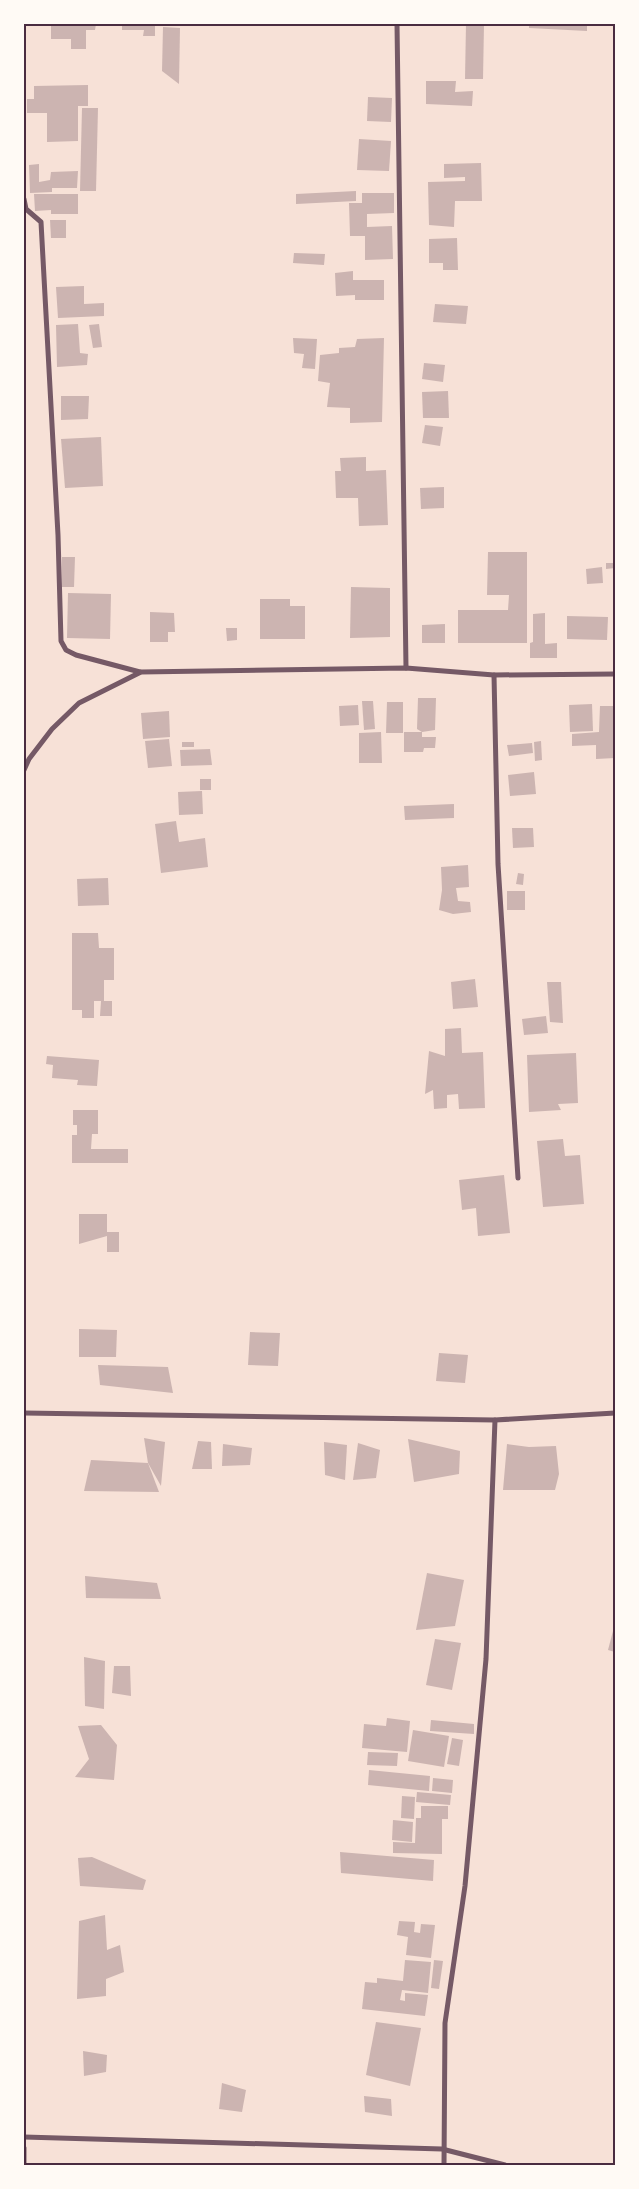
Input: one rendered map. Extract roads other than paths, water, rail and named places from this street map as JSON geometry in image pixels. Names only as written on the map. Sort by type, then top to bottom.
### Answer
[{"type":"street","points":[[397,24],[406,668]]},
{"type":"street","points":[[24,200],[26,208],[41,222],[58,535],[61,641],[66,650],[76,655],[141,672],[406,668],[494,674],[615,674]]},
{"type":"street","points":[[24,770],[29,759],[52,729],[79,703],[141,672]]},
{"type":"street","points":[[494,674],[498,864],[518,1178]]},
{"type":"street","points":[[24,1413],[495,1420],[615,1413]]},
{"type":"street","points":[[444,2165],[442,2149],[445,2023],[465,1886],[486,1659],[495,1420]]},
{"type":"street","points":[[24,2137],[442,2149],[505,2165]]},
{"type":"street","points":[[24,2148],[24,2165]]}]
